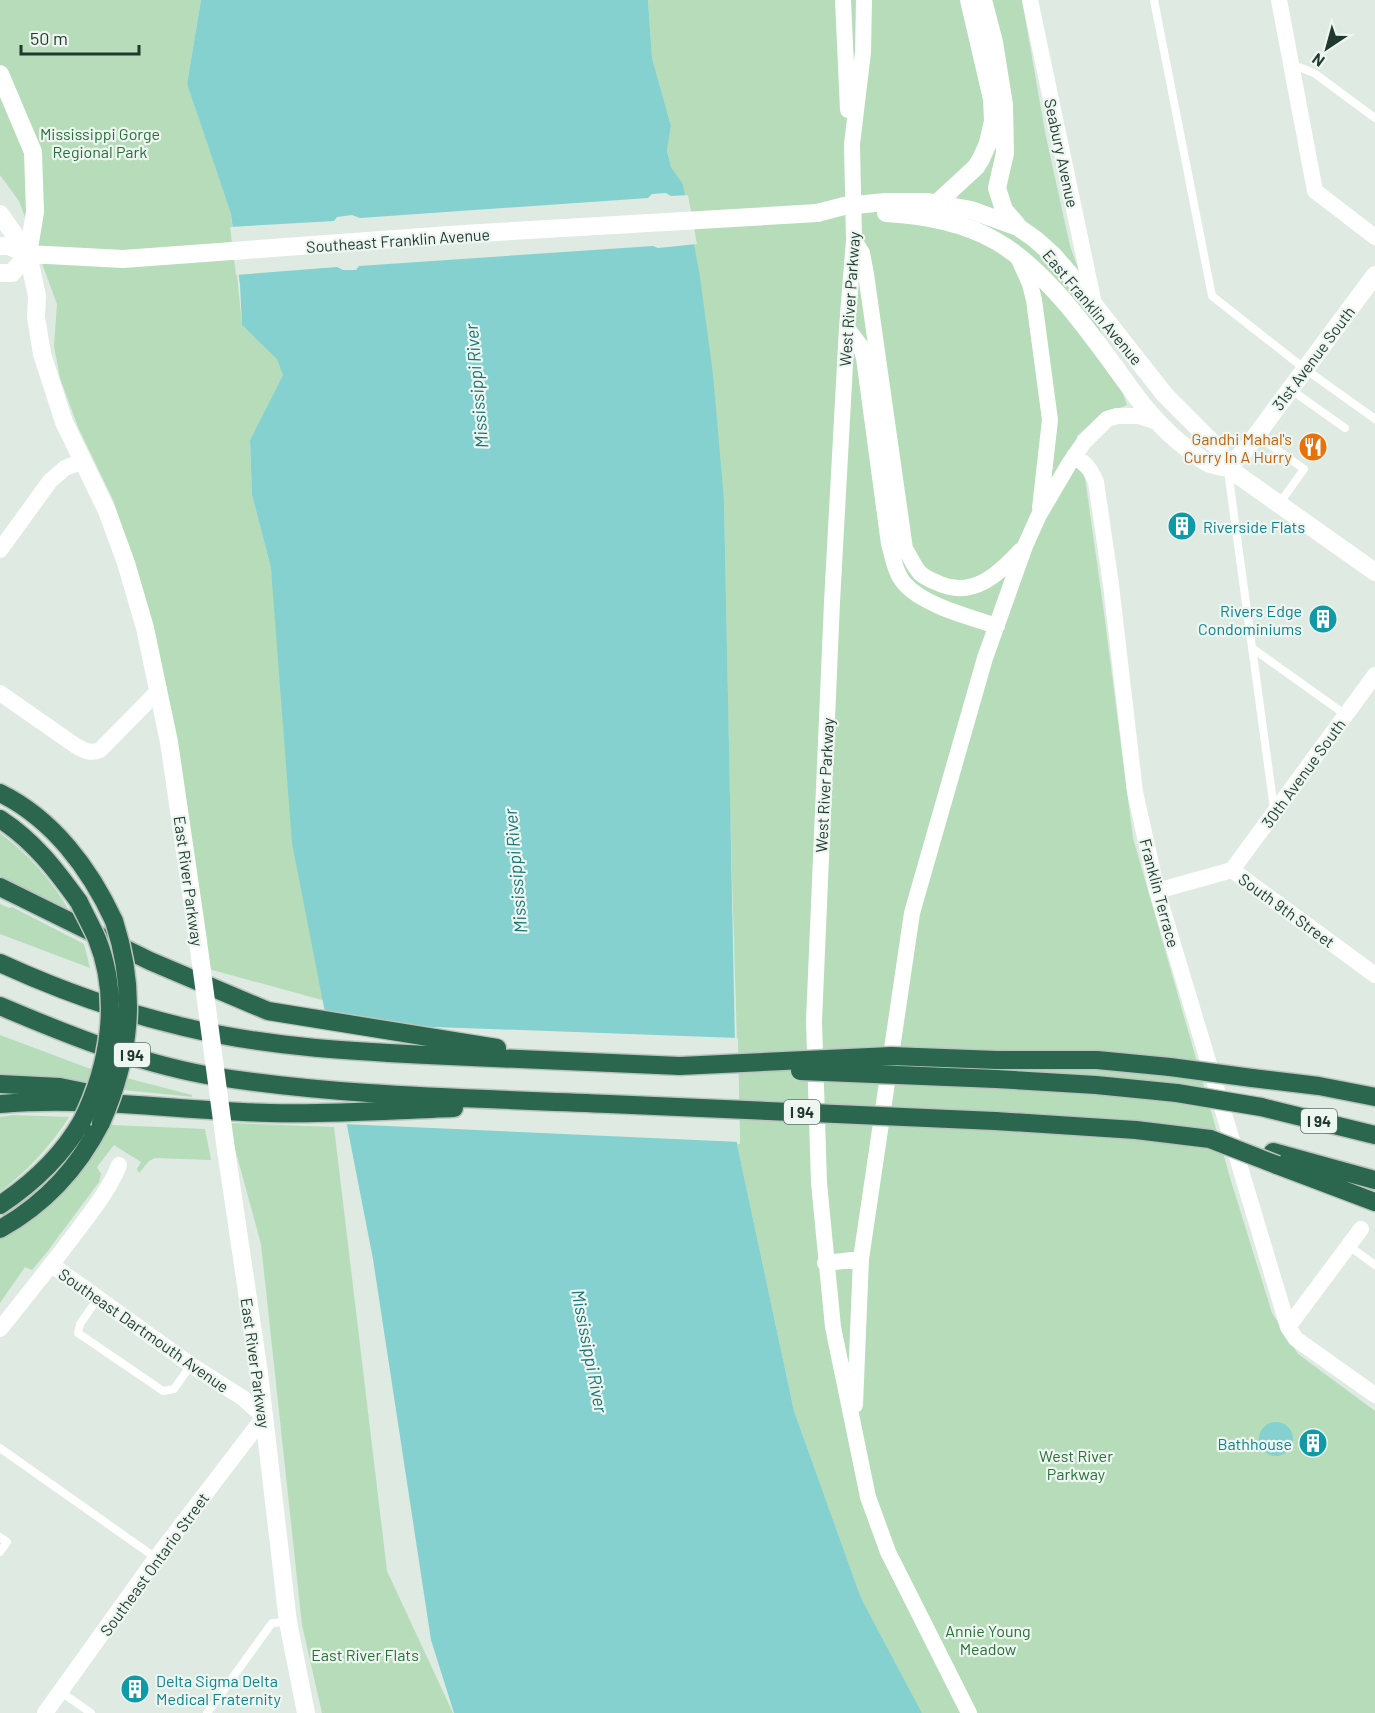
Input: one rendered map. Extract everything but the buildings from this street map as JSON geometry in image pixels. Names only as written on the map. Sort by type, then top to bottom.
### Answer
[{"type":"highway","points":[[0,793],[34,816],[61,840],[97,888],[114,921],[126,968],[128,1022],[120,1071],[101,1123],[76,1164],[57,1186],[21,1217],[0,1229]]},
{"type":"highway","points":[[0,819],[23,835],[42,853],[79,902],[97,939],[104,961],[110,1008],[106,1055],[98,1085],[82,1121],[58,1155],[17,1194],[0,1205]]},
{"type":"highway","points":[[0,887],[150,961],[268,1011],[573,1061]]},
{"type":"highway","name":"I 94","points":[[0,963],[39,981],[88,999],[184,1027],[319,1049],[1096,1084],[1177,1093],[1261,1107],[1375,1135]]},
{"type":"highway","name":"I 94","points":[[0,1006],[120,1052],[206,1074],[270,1084],[358,1093],[1089,1126],[1210,1139],[1275,1158]]},
{"type":"highway","points":[[680,1066],[891,1056],[997,1060],[1097,1060],[1170,1066],[1319,1086],[1375,1097]]},
{"type":"highway","points":[[0,1084],[60,1087],[158,1105]]},
{"type":"highway","points":[[0,1104],[49,1101],[158,1105],[271,1113],[609,1104]]},
{"type":"highway","points":[[1275,1158],[1375,1180]]},
{"type":"highway","points":[[1275,1158],[1375,1202]]},
{"type":"street","name":"West River Parkway","points":[[843,0],[848,120],[852,144]]},
{"type":"street","name":"West River Parkway","points":[[864,0],[863,52],[852,144],[854,240],[832,602],[814,1021],[819,1183],[832,1327],[868,1497],[888,1552],[969,1713]]},
{"type":"street","points":[[937,203],[976,167],[988,143],[993,121],[992,99],[969,0]]},
{"type":"street","points":[[983,0],[994,42],[1004,105],[1005,153],[997,188],[1004,210],[1018,227]]},
{"type":"street","name":"Seabury Avenue","points":[[1030,0],[1094,305]]},
{"type":"street","points":[[1279,0],[1315,191],[1375,237]]},
{"type":"street","name":"East River Parkway","points":[[0,74],[33,152],[35,212],[28,254],[37,296],[36,317],[39,339],[50,382],[72,438],[107,511],[126,563],[145,628],[159,690],[197,934],[264,1417],[288,1622],[306,1713]]},
{"type":"street","name":"East Franklin Avenue","points":[[886,208],[937,203],[974,210],[1018,227],[1053,255],[1165,395],[1219,449],[1228,468]]},
{"type":"street","name":"Southeast Franklin Avenue","points":[[0,246],[8,246],[28,254],[123,259],[452,235],[818,213],[844,206],[886,208]]},
{"type":"street","name":"East Franklin Avenue","points":[[886,208],[965,227],[996,241],[1017,255],[1042,277],[1062,300],[1148,412],[1188,450],[1209,464],[1228,468],[1375,572]]},
{"type":"street","points":[[0,214],[28,254],[12,273],[0,273]]},
{"type":"street","points":[[854,240],[862,253],[866,274],[905,549],[920,573],[945,586],[960,589],[971,588],[993,578],[1025,546]]},
{"type":"street","name":"West River Parkway","points":[[1017,255],[1030,284],[1034,300],[1050,420],[1039,515]]},
{"type":"street","name":"31st Avenue South","points":[[1228,468],[1256,435],[1375,275]]},
{"type":"street","points":[[847,328],[860,345],[864,358],[889,544],[895,566],[904,583],[920,596],[997,626]]},
{"type":"street","name":"West River Parkway","points":[[854,1423],[861,1259],[912,913],[985,658],[1025,546],[1039,515],[1084,442],[1107,419],[1126,415],[1139,416],[1158,422]]},
{"type":"street","name":"Franklin Terrace","points":[[1074,456],[1085,462],[1096,482],[1111,585],[1135,792],[1157,891],[1288,1327]]},
{"type":"street","points":[[0,550],[50,481],[65,468],[83,461]]},
{"type":"street","name":"30th Avenue South","points":[[1232,870],[1375,675]]},
{"type":"street","points":[[0,693],[76,746],[94,753],[100,750],[159,690]]},
{"type":"street","name":"South 9th Street","points":[[1157,891],[1232,870],[1375,975]]},
{"type":"street","points":[[0,1329],[52,1265],[114,1179],[119,1165]]},
{"type":"street","points":[[1361,1229],[1288,1327],[1296,1339],[1375,1395]]},
{"type":"street","points":[[825,1263],[861,1259]]},
{"type":"street","name":"Southeast Dartmouth Avenue","points":[[52,1265],[191,1365],[243,1398],[264,1417]]},
{"type":"street","name":"Southeast Ontario Street","points":[[45,1713],[156,1558],[264,1417]]},
{"type":"lane","points":[[1154,0],[1212,296],[1305,369],[1375,419]]},
{"type":"lane","points":[[1291,63],[1314,73],[1375,118]]},
{"type":"lane","points":[[1290,389],[1345,428]]},
{"type":"lane","points":[[1256,435],[1304,469],[1280,504]]},
{"type":"lane","points":[[1228,468],[1275,812]]},
{"type":"lane","points":[[1252,648],[1346,715]]},
{"type":"lane","points":[[1348,1246],[1375,1265]]},
{"type":"lane","points":[[98,1298],[80,1324],[78,1333],[163,1391],[174,1389],[191,1365]]},
{"type":"lane","points":[[0,1448],[156,1558]]},
{"type":"lane","points":[[0,1537],[7,1542],[0,1552]]},
{"type":"lane","points":[[207,1713],[272,1623],[288,1622]]},
{"type":"lane","points":[[61,1692],[91,1713]]},
{"type":"green space","name":"Mississippi Gorge Regional Park","points":[[0,0],[201,0],[187,84],[231,214],[242,325],[278,359],[283,375],[250,440],[252,495],[271,568],[340,1005],[209,969],[147,613],[114,502],[78,427],[60,378],[54,346],[57,304],[19,201],[0,175]]},
{"type":"green space","name":"West River Parkway","points":[[648,0],[1022,0],[1045,132],[1070,246],[1127,405],[1099,416],[1077,436],[1104,613],[1133,838],[1231,1181],[1272,1313],[1298,1354],[1375,1411],[1375,1713],[922,1713],[861,1598],[794,1411],[737,1144],[740,1144],[724,500],[683,184],[671,167],[667,149],[671,126],[652,58]]},
{"type":"green space","points":[[0,833],[40,870],[57,891],[71,914],[0,876]]},
{"type":"green space","points":[[0,904],[12,907],[84,944],[90,968],[0,934]]},
{"type":"green space","points":[[0,1035],[88,1068],[192,1095],[192,1097],[45,1082],[0,1080]]},
{"type":"green space","points":[[13,1115],[69,1117],[38,1158],[0,1192],[0,1117]]},
{"type":"green space","name":"East River Flats","points":[[228,1123],[334,1127],[387,1571],[453,1713],[322,1713],[302,1625],[261,1244]]},
{"type":"green space","points":[[111,1125],[205,1129],[211,1160],[155,1158],[149,1161],[139,1173],[137,1169],[141,1162],[114,1145],[97,1167],[101,1174],[99,1182],[47,1252],[32,1270],[25,1267],[0,1303],[0,1238],[36,1216],[65,1190],[89,1161]]},
{"type":"water","name":"Mississippi River","points":[[201,0],[648,0],[652,58],[671,126],[667,150],[671,167],[683,184],[700,277],[713,375],[724,500],[737,1144],[794,1411],[861,1598],[922,1713],[454,1713],[431,1640],[373,1259],[292,843],[271,568],[252,495],[250,440],[283,375],[277,359],[242,325],[240,285],[231,214],[187,84]]},
{"type":"water","points":[[1276,1422],[1288,1427],[1293,1439],[1288,1451],[1276,1456],[1264,1451],[1259,1439],[1264,1427]]},
{"type":"pier","points":[[666,193],[671,196],[688,195],[697,244],[359,266],[356,270],[343,270],[337,267],[236,275],[230,227],[334,221],[337,217],[352,215],[360,218],[648,198],[652,194]]},
{"type":"pier","points":[[322,1015],[381,1025],[738,1038],[740,1142],[343,1124]]},
{"type":"place","name":"Gandhi Mahal's Curry In A Hurry","points":[[1313,447]]},
{"type":"place","name":"Riverside Flats","points":[[1182,526]]},
{"type":"place","name":"Rivers Edge Condominiums","points":[[1323,619]]},
{"type":"place","name":"Bathhouse","points":[[1313,1443]]},
{"type":"place","name":"Delta Sigma Delta Medical Fraternity","points":[[135,1689]]},
{"type":"park label","name":"Annie Young Meadow","points":[[988,1639]]}]
